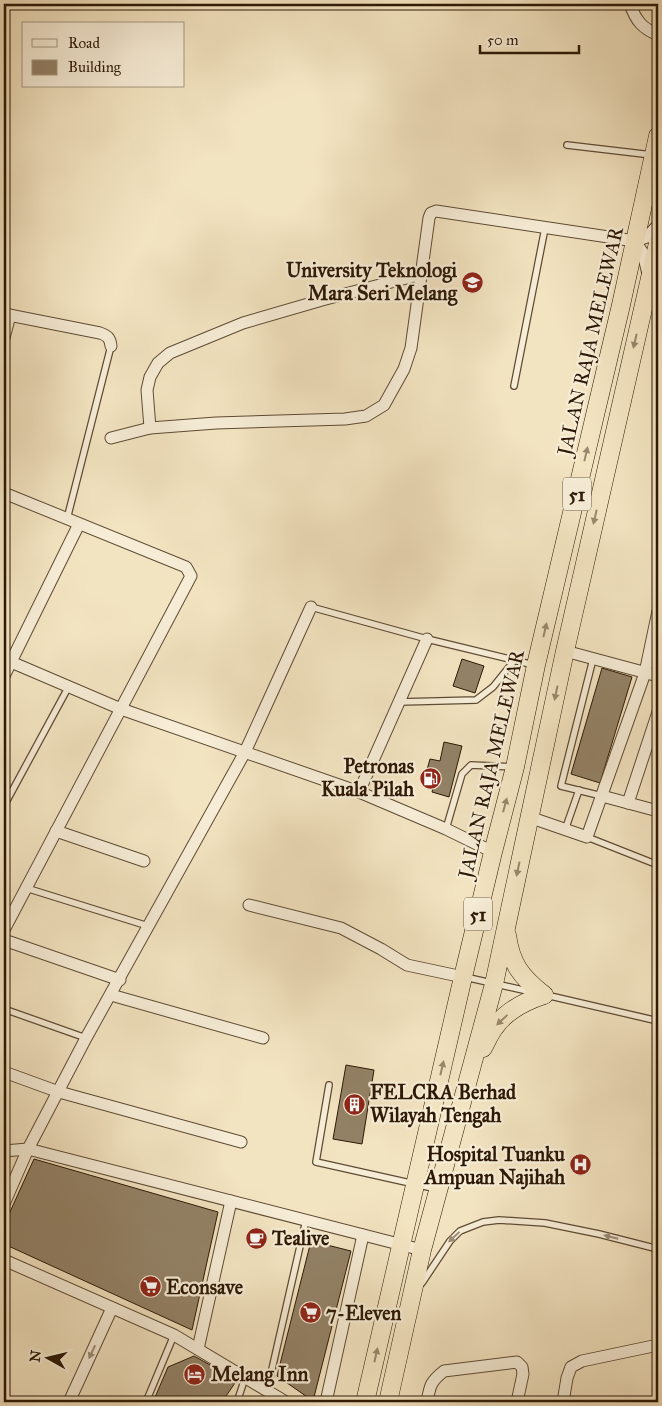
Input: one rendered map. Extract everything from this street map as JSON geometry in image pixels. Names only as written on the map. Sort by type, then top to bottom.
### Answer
[{"type":"highway","name":"JALAN RAJA MELEWAR","points":[[366,1402],[463,976],[515,767],[536,665],[621,305],[658,136]]},
{"type":"highway","name":"51","points":[[388,1402],[422,1250],[494,984],[565,651],[658,243]]},
{"type":"highway","points":[[621,305],[628,296],[633,295],[644,309]]},
{"type":"highway","points":[[507,920],[509,948],[513,961],[521,975],[544,995]]},
{"type":"highway","points":[[469,1072],[495,1026],[513,1010],[533,998],[544,995]]},
{"type":"street","points":[[630,4],[637,21],[649,31],[658,35]]},
{"type":"street","points":[[111,438],[150,428],[216,423],[345,419],[366,416],[384,405],[404,369],[411,348],[430,213],[436,211],[635,241],[647,237],[658,225]]},
{"type":"street","points":[[635,241],[643,253],[650,279]]},
{"type":"street","points":[[150,428],[147,390],[150,377],[158,363],[170,353],[243,323],[422,274]]},
{"type":"street","points":[[4,338],[7,314],[100,333],[108,336],[111,346]]},
{"type":"street","points":[[4,493],[186,567],[191,576],[4,930]]},
{"type":"street","points":[[4,676],[7,660],[79,524]]},
{"type":"street","points":[[4,1204],[28,1148],[86,1038],[120,980],[245,752],[311,606]]},
{"type":"street","points":[[529,817],[587,837],[645,673],[658,610]]},
{"type":"street","points":[[359,792],[427,639]]},
{"type":"street","points":[[565,651],[658,676]]},
{"type":"street","points":[[7,660],[121,708],[359,792],[446,829],[493,852]]},
{"type":"street","points":[[628,803],[658,712]]},
{"type":"street","points":[[602,796],[658,811]]},
{"type":"street","points":[[56,831],[144,861]]},
{"type":"street","points":[[249,905],[341,928],[381,948],[407,965],[463,976]]},
{"type":"street","points":[[4,940],[120,980]]},
{"type":"street","points":[[111,996],[263,1038]]},
{"type":"street","points":[[4,1072],[59,1092],[242,1142]]},
{"type":"street","points":[[4,1151],[28,1148],[422,1250]]},
{"type":"street","points":[[198,1349],[231,1201]]},
{"type":"street","points":[[326,1402],[363,1235]]},
{"type":"street","points":[[4,1260],[174,1335],[286,1402]]},
{"type":"street","points":[[69,1402],[112,1308]]},
{"type":"street","points":[[563,1402],[571,1367],[582,1361],[658,1345]]},
{"type":"street","points":[[427,1402],[430,1384],[444,1371],[517,1362],[522,1367],[517,1402]]},
{"type":"lane","points":[[567,145],[654,155]]},
{"type":"lane","points":[[514,386],[544,228]]},
{"type":"lane","points":[[67,519],[111,346]]},
{"type":"lane","points":[[311,606],[427,639],[536,665]]},
{"type":"lane","points":[[593,659],[561,786],[602,796]]},
{"type":"lane","points":[[399,702],[476,700],[493,687],[514,661]]},
{"type":"lane","points":[[4,806],[69,686]]},
{"type":"lane","points":[[446,829],[462,774],[471,765],[515,767]]},
{"type":"lane","points":[[565,830],[579,790]]},
{"type":"lane","points":[[587,837],[658,865]]},
{"type":"lane","points":[[26,888],[149,927]]},
{"type":"lane","points":[[463,976],[658,1021]]},
{"type":"lane","points":[[4,1009],[86,1038]]},
{"type":"lane","points":[[329,1085],[316,1162],[439,1189]]},
{"type":"lane","points":[[267,1391],[306,1220]]},
{"type":"lane","points":[[411,1300],[450,1241],[460,1232],[482,1222],[498,1220],[545,1223],[658,1249]]},
{"type":"lane","points":[[146,1402],[174,1335]]},
{"type":"lane","points":[[237,1402],[245,1378]]},
{"type":"building","points":[[462,659],[484,666],[475,693],[453,686]]},
{"type":"building","points":[[602,668],[632,677],[600,783],[571,774]]},
{"type":"building","points":[[444,742],[462,746],[449,797],[432,792],[435,780],[425,777],[430,759],[440,761]]},
{"type":"building","name":"FELCRA Berhad Wilayah Tengah","points":[[346,1065],[374,1070],[362,1144],[333,1139]]},
{"type":"building","name":"Econsave","points":[[34,1159],[218,1212],[192,1330],[4,1244],[4,1225]]},
{"type":"building","points":[[311,1241],[351,1251],[313,1401],[277,1376]]},
{"type":"building","name":"Melang Inn","points":[[194,1356],[237,1380],[222,1402],[153,1402],[168,1367]]},
{"type":"place","name":"University Teknologi Mara Seri Melang","points":[[473,282]]},
{"type":"place","name":"Petronas Kuala Pilah","points":[[430,778]]},
{"type":"place","name":"FELCRA Berhad Wilayah Tengah","points":[[354,1104]]},
{"type":"place","name":"Hospital Tuanku Ampuan Najihah","points":[[581,1165]]},
{"type":"place","name":"Tealive","points":[[256,1238]]},
{"type":"place","name":"Econsave","points":[[150,1287]]},
{"type":"place","name":"7-Eleven","points":[[310,1313]]},
{"type":"place","name":"Melang Inn","points":[[195,1374]]}]
